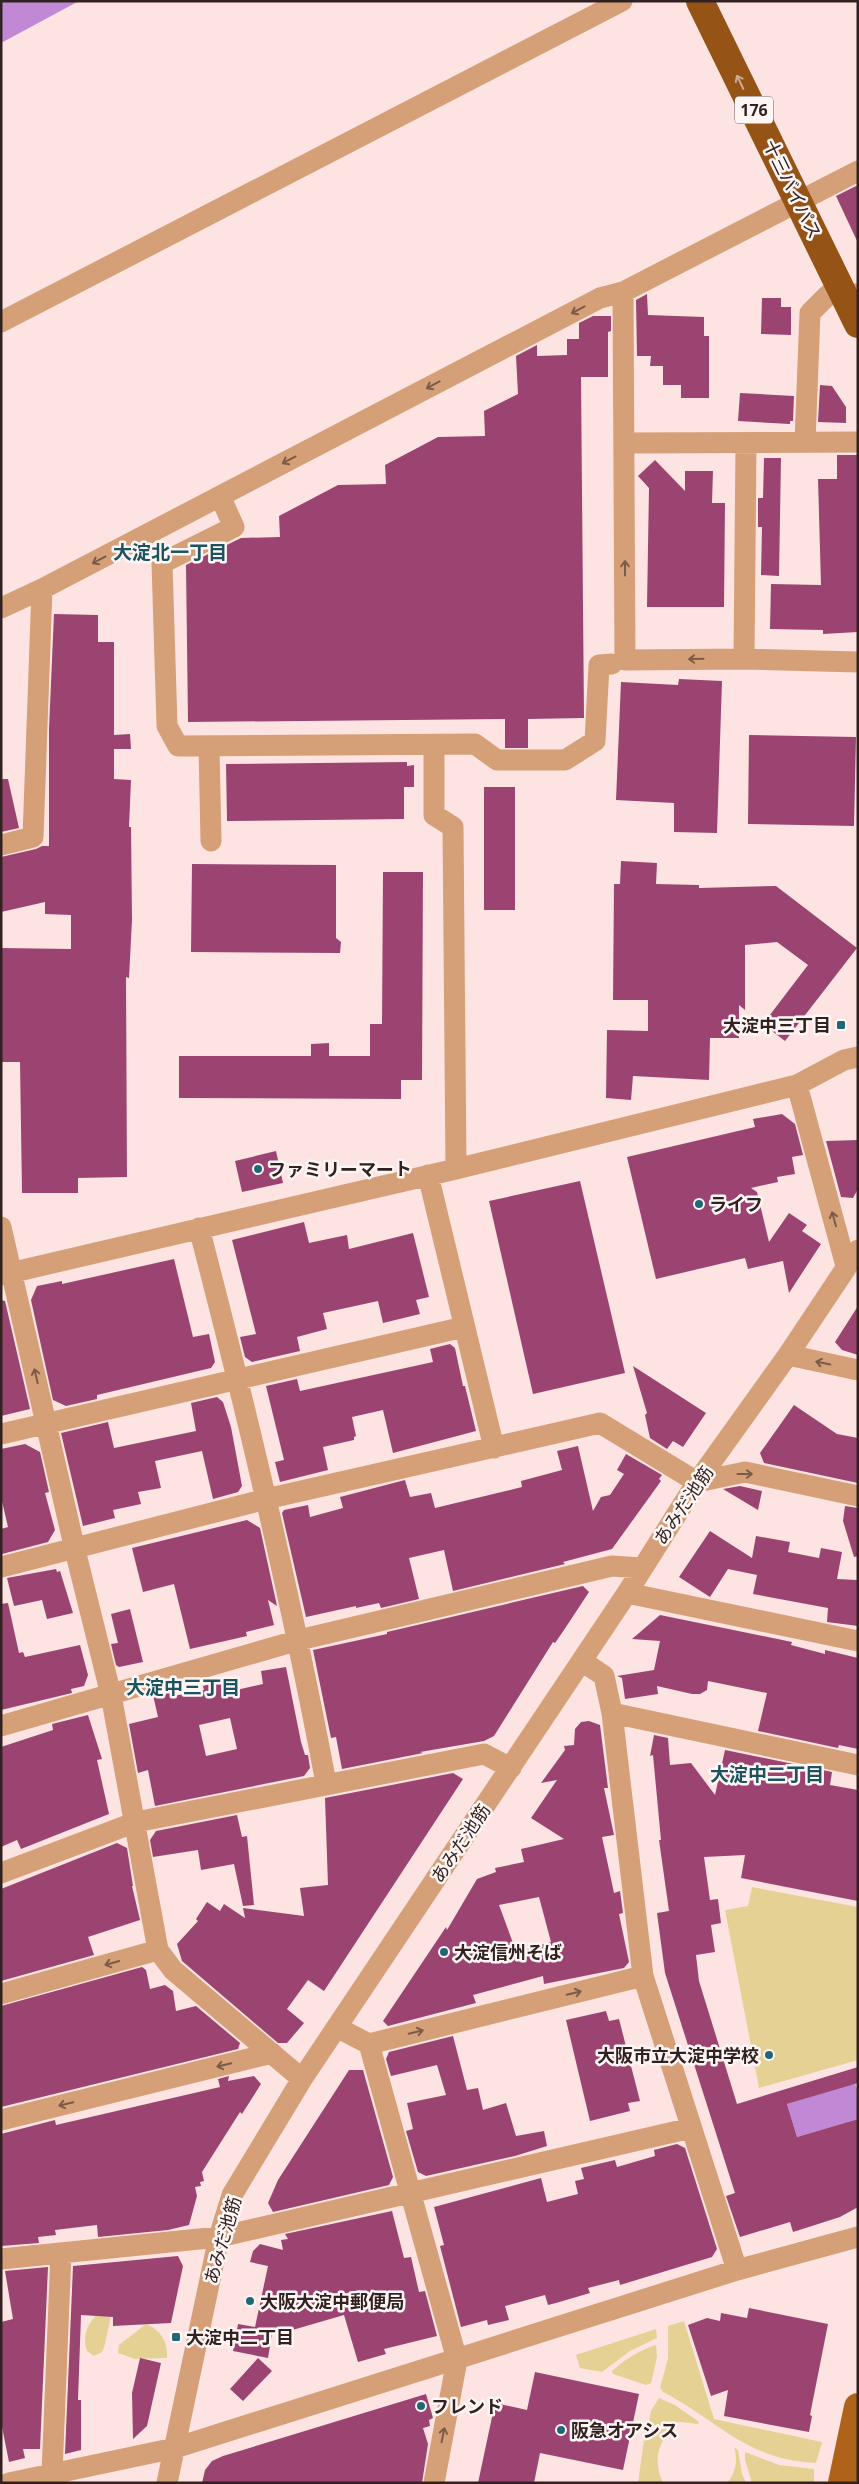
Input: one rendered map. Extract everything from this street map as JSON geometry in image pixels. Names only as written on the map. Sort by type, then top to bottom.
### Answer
[{"type":"highway","name":"十三バイパス","points":[[700,1],[858,324]]},
{"type":"highway","points":[[822,250],[858,300]]},
{"type":"main road","points":[[842,2483],[858,2407]]},
{"type":"street","points":[[1,322],[622,1]]},
{"type":"street","points":[[1,608],[42,589],[600,298],[622,292],[858,171]]},
{"type":"street","points":[[622,292],[625,443],[625,660],[744,659],[858,662]]},
{"type":"street","points":[[806,442],[810,313],[829,294],[858,294]]},
{"type":"street","points":[[625,443],[858,442]]},
{"type":"street","points":[[744,659],[746,443]]},
{"type":"street","points":[[220,496],[234,527],[162,563],[167,726],[178,746],[475,744],[496,760],[565,760],[595,741],[599,665],[612,664]]},
{"type":"street","points":[[1,845],[33,838],[42,589]]},
{"type":"street","points":[[434,745],[434,815],[453,827],[456,1169]]},
{"type":"street","points":[[210,747],[211,841]]},
{"type":"street","points":[[6,1274],[456,1169],[797,1085],[844,1060],[858,1057]]},
{"type":"street","points":[[797,1085],[852,1258]]},
{"type":"street","points":[[428,1175],[494,1448]]},
{"type":"street","points":[[1,1227],[6,1274],[47,1423],[74,1550],[111,1695],[136,1822],[158,1950],[173,1970],[302,2079]]},
{"type":"street","points":[[199,1228],[239,1381],[299,1640],[326,1783]]},
{"type":"street","name":"あみだ池筋","points":[[167,2483],[219,2237],[232,2195],[302,2079],[338,2028],[627,1593],[697,1482],[788,1355],[852,1258]]},
{"type":"street","points":[[1,1434],[239,1381],[464,1327]]},
{"type":"street","points":[[788,1355],[858,1370]]},
{"type":"street","points":[[1,1567],[74,1550],[266,1499],[600,1423],[697,1482],[745,1472],[858,1496]]},
{"type":"street","points":[[1,1726],[299,1640],[612,1566],[642,1568]]},
{"type":"street","points":[[627,1593],[858,1641]]},
{"type":"street","points":[[582,1661],[604,1676],[612,1713],[643,1976],[737,2270]]},
{"type":"street","points":[[612,1713],[858,1765]]},
{"type":"street","points":[[1,1873],[136,1822],[326,1783],[484,1754],[510,1768]]},
{"type":"street","points":[[1,1994],[158,1950]]},
{"type":"street","points":[[338,2028],[369,2044],[643,1976]]},
{"type":"street","points":[[369,2044],[457,2360],[434,2483]]},
{"type":"street","points":[[1,2120],[272,2053]]},
{"type":"street","points":[[1,2259],[219,2237],[691,2128]]},
{"type":"street","points":[[9,2483],[175,2448],[737,2270],[858,2237]]},
{"type":"street","points":[[52,2473],[61,2253]]},
{"type":"shaded area","points":[[1,1],[79,1],[1,43]]},
{"type":"shaded area","points":[[752,1887],[858,1907],[858,2060],[759,2088],[725,1910],[748,1906]]},
{"type":"shaded area","points":[[855,2083],[858,2092],[858,2119],[797,2137],[787,2104]]},
{"type":"shaded area","points":[[99,2313],[111,2316],[104,2348],[102,2352],[94,2356],[87,2351],[85,2335],[91,2321]]},
{"type":"shaded area","points":[[684,2321],[714,2419],[822,2442],[816,2463],[791,2460],[751,2447],[663,2392],[660,2388],[668,2358],[668,2326]]},
{"type":"shaded area","points":[[146,2324],[160,2333],[165,2342],[167,2358],[135,2359],[118,2353],[119,2345]]},
{"type":"shaded area","points":[[656,2329],[657,2338],[630,2351],[602,2372],[580,2368],[576,2355]]},
{"type":"shaded area","points":[[656,2345],[657,2357],[651,2383],[646,2385],[613,2374],[612,2371],[627,2359],[644,2349]]},
{"type":"shaded area","points":[[659,2398],[675,2405],[699,2422],[698,2424],[681,2422],[648,2426],[651,2411]]},
{"type":"shaded area","points":[[675,2426],[664,2439],[658,2452],[658,2467],[663,2483],[638,2483],[645,2433]]},
{"type":"shaded area","points":[[734,2447],[738,2450],[742,2474],[746,2483],[727,2483],[735,2466],[736,2456]]},
{"type":"shaded area","points":[[745,2452],[779,2465],[814,2469],[814,2483],[752,2483],[745,2460]]},
{"type":"building","points":[[858,185],[858,243],[836,196]]},
{"type":"building","points":[[647,294],[648,315],[704,317],[704,336],[709,336],[709,398],[681,398],[681,385],[663,385],[663,366],[650,366],[651,356],[637,356],[636,300]]},
{"type":"building","points":[[762,298],[781,298],[781,307],[791,307],[791,335],[761,334]]},
{"type":"building","points":[[593,316],[611,316],[611,331],[608,332],[608,377],[581,377],[584,718],[528,719],[528,748],[505,748],[505,719],[188,722],[186,565],[241,538],[280,537],[279,516],[338,485],[386,484],[385,465],[438,437],[485,436],[484,411],[518,394],[516,356],[537,345],[537,356],[567,355],[567,339],[579,339],[579,323]]},
{"type":"building","points":[[820,385],[832,386],[846,407],[846,423],[818,422]]},
{"type":"building","points":[[740,393],[794,396],[793,421],[790,421],[790,424],[738,421]]},
{"type":"building","points":[[837,455],[858,455],[858,632],[823,634],[823,630],[770,629],[771,584],[821,585],[818,479],[837,479]]},
{"type":"building","points":[[764,458],[781,458],[779,576],[761,575],[762,527],[758,527],[758,498],[763,498]]},
{"type":"building","points":[[655,460],[685,491],[685,471],[713,471],[712,503],[725,503],[724,607],[647,607],[649,488],[638,476]]},
{"type":"building","points":[[54,614],[98,615],[98,642],[114,642],[114,735],[130,734],[131,749],[114,749],[114,779],[131,780],[129,827],[131,827],[132,920],[129,978],[126,977],[127,1177],[78,1178],[78,1193],[22,1193],[20,1062],[1,1062],[1,948],[71,949],[71,915],[45,914],[45,902],[1,912],[1,857],[42,846],[49,846],[49,729]]},
{"type":"building","points":[[679,679],[722,681],[717,833],[674,832],[674,803],[616,800],[621,682],[678,685]]},
{"type":"building","points":[[749,735],[856,737],[854,826],[748,824]]},
{"type":"building","points":[[407,762],[407,766],[414,765],[414,787],[404,787],[404,819],[227,821],[226,764]]},
{"type":"building","points":[[1,779],[8,779],[19,828],[1,832]]},
{"type":"building","points":[[484,787],[515,787],[515,910],[484,910]]},
{"type":"building","points":[[621,861],[657,863],[656,884],[699,885],[699,888],[776,886],[857,948],[785,1041],[763,1024],[808,965],[777,942],[745,945],[745,1010],[739,1005],[739,1038],[710,1038],[709,1080],[633,1076],[631,1100],[606,1098],[607,1030],[648,1031],[648,1000],[613,1000],[614,884],[620,884]]},
{"type":"building","points":[[192,864],[336,865],[336,938],[341,942],[340,953],[191,952]]},
{"type":"building","points":[[383,872],[423,872],[422,1080],[401,1080],[401,1099],[179,1098],[179,1056],[311,1056],[311,1044],[329,1043],[329,1056],[370,1056],[370,1024],[382,1024]]},
{"type":"building","name":"ライフ","points":[[782,1114],[795,1124],[803,1155],[792,1157],[795,1174],[777,1177],[778,1182],[751,1188],[757,1192],[769,1242],[789,1213],[807,1225],[802,1231],[821,1244],[789,1293],[783,1261],[748,1269],[745,1258],[656,1279],[627,1157],[755,1127],[753,1119]]},
{"type":"building","points":[[858,1140],[858,1189],[853,1198],[841,1197],[826,1141]]},
{"type":"building","points":[[276,1151],[283,1183],[242,1192],[235,1161]]},
{"type":"building","points":[[580,1181],[625,1373],[533,1394],[489,1201]]},
{"type":"building","points":[[304,1222],[309,1243],[347,1235],[349,1249],[413,1233],[429,1297],[416,1300],[420,1314],[383,1323],[378,1301],[323,1313],[327,1329],[297,1337],[300,1351],[252,1362],[245,1357],[240,1337],[256,1334],[232,1240]]},
{"type":"building","points":[[174,1259],[193,1337],[209,1334],[215,1362],[211,1368],[97,1395],[97,1399],[66,1406],[53,1400],[31,1300],[37,1286],[62,1281],[62,1284]]},
{"type":"building","points":[[1,1300],[5,1301],[30,1409],[1,1416]]},
{"type":"building","points":[[858,1306],[858,1355],[842,1350],[835,1342]]},
{"type":"building","points":[[450,1344],[455,1348],[463,1386],[465,1386],[476,1431],[393,1453],[383,1410],[352,1417],[356,1436],[354,1440],[323,1447],[328,1470],[280,1482],[275,1462],[284,1460],[266,1386],[297,1379],[300,1391],[433,1362],[430,1349]]},
{"type":"building","points":[[633,1366],[706,1413],[683,1447],[673,1441],[667,1449],[650,1438],[645,1415],[647,1413]]},
{"type":"building","points":[[217,1397],[223,1402],[231,1427],[242,1486],[238,1492],[213,1499],[202,1451],[155,1461],[161,1488],[138,1492],[141,1504],[113,1510],[115,1518],[83,1526],[61,1433],[108,1422],[114,1448],[196,1431],[191,1403]]},
{"type":"building","points":[[794,1405],[837,1434],[858,1438],[858,1483],[764,1463],[760,1453]]},
{"type":"building","points":[[25,1444],[40,1452],[49,1492],[45,1493],[55,1530],[48,1542],[2,1554],[1,1529],[8,1527],[1,1497],[1,1449]]},
{"type":"building","points":[[578,1446],[593,1511],[601,1497],[610,1495],[624,1474],[617,1470],[626,1454],[662,1475],[659,1479],[661,1481],[612,1549],[563,1562],[565,1564],[453,1591],[444,1550],[409,1558],[419,1599],[381,1608],[379,1603],[356,1608],[356,1606],[306,1617],[282,1513],[284,1510],[308,1505],[310,1517],[343,1508],[340,1497],[405,1480],[410,1497],[431,1493],[435,1508],[522,1487],[521,1481],[562,1470],[557,1451]]},
{"type":"building","points":[[740,1486],[762,1491],[758,1510],[723,1489]]},
{"type":"building","points":[[845,1506],[858,1508],[858,1556],[854,1557],[843,1521]]},
{"type":"building","points":[[247,1520],[260,1528],[277,1606],[268,1600],[274,1625],[246,1632],[247,1636],[190,1649],[174,1584],[143,1592],[132,1548]]},
{"type":"building","points":[[710,1531],[752,1558],[756,1536],[790,1542],[788,1552],[819,1558],[821,1548],[842,1552],[837,1579],[857,1580],[858,1626],[827,1622],[828,1608],[753,1594],[757,1575],[728,1569],[710,1597],[679,1577]]},
{"type":"building","points":[[56,1569],[57,1572],[60,1571],[73,1613],[47,1619],[42,1600],[14,1606],[7,1578]]},
{"type":"building","points":[[583,1586],[589,1592],[555,1643],[553,1642],[494,1736],[484,1741],[420,1752],[423,1753],[342,1769],[336,1737],[331,1738],[313,1650]]},
{"type":"building","points":[[8,1603],[19,1653],[23,1652],[25,1657],[80,1645],[88,1675],[84,1686],[71,1689],[72,1693],[1,1710],[1,1604]]},
{"type":"building","points":[[130,1609],[143,1662],[119,1667],[116,1665],[111,1644],[118,1643],[111,1614]]},
{"type":"building","points":[[660,1615],[792,1642],[791,1645],[825,1654],[825,1650],[858,1658],[858,1749],[839,1745],[838,1748],[758,1731],[767,1693],[708,1681],[707,1690],[700,1694],[657,1686],[658,1694],[625,1699],[622,1678],[617,1676],[654,1670],[660,1641],[632,1639]]},
{"type":"building","points":[[286,1667],[301,1742],[305,1755],[308,1755],[310,1768],[304,1776],[155,1806],[148,1770],[138,1773],[129,1724],[158,1717],[153,1695],[172,1690],[174,1696],[204,1690],[203,1686],[229,1679],[232,1691],[263,1684],[261,1671]],"holes":[[[230,1718],[237,1749],[206,1756],[199,1725]]]},
{"type":"building","points":[[88,1715],[102,1759],[97,1760],[109,1814],[21,1849],[17,1840],[1,1847],[1,1747],[53,1730],[52,1724]]},
{"type":"building","points":[[589,1721],[600,1725],[608,1788],[604,1788],[614,1835],[602,1837],[614,1893],[620,1891],[623,1913],[619,1914],[629,1962],[624,1968],[544,1984],[543,1976],[473,1995],[476,2003],[388,2026],[383,2021],[446,1927],[447,1930],[477,1879],[496,1872],[495,1868],[524,1862],[521,1849],[564,1839],[531,1818],[557,1780],[541,1783],[565,1750],[564,1746],[574,1745],[575,1729],[581,1722]],"holes":[[[539,1897],[551,1942],[521,1951],[518,1942],[513,1943],[499,1905]]]},
{"type":"building","points":[[654,1735],[668,1738],[670,1765],[691,1763],[715,1795],[725,1750],[832,1772],[830,1785],[858,1790],[858,1901],[741,1878],[745,1855],[704,1857],[710,1900],[718,1899],[721,1923],[711,1925],[715,1952],[696,1955],[699,1981],[737,2104],[858,2067],[858,2083],[787,2104],[797,2137],[858,2119],[858,2207],[840,2217],[793,2232],[790,2222],[740,2237],[726,2196],[735,2193],[665,1973],[657,1913],[669,1911],[659,1840],[661,1840],[653,1755],[650,1756]]},
{"type":"building","points":[[453,1773],[463,1779],[324,1991],[308,1980],[287,2009],[304,2023],[287,2043],[278,2043],[182,1961],[177,1944],[198,1921],[196,1919],[207,1902],[220,1911],[224,1904],[245,1918],[243,1908],[304,1916],[300,1888],[328,1885],[325,1798]]},
{"type":"building","points":[[237,1815],[242,1837],[247,1836],[254,1905],[243,1906],[234,1864],[201,1870],[198,1850],[153,1857],[150,1840],[156,1831]]},
{"type":"building","points":[[117,1843],[127,1848],[132,1886],[140,1920],[88,1937],[94,1955],[1,1981],[1,1889]]},
{"type":"building","points":[[142,1967],[146,1970],[150,1989],[165,1985],[173,1991],[176,2011],[196,2006],[240,2043],[238,2049],[1,2107],[1,2006]]},
{"type":"building","points":[[606,2011],[609,2021],[619,2019],[640,2101],[628,2103],[630,2111],[590,2121],[566,2020]]},
{"type":"building","points":[[453,2036],[467,2090],[478,2088],[483,2110],[506,2103],[516,2136],[544,2131],[547,2146],[515,2156],[426,2176],[418,2172],[406,2131],[413,2129],[407,2103],[446,2095],[437,2065],[391,2076],[386,2059],[389,2052]]},
{"type":"building","points":[[349,2070],[363,2070],[393,2177],[389,2185],[273,2212],[268,2203],[278,2180]]},
{"type":"building","points":[[229,2076],[228,2081],[254,2076],[261,2084],[242,2114],[240,2112],[202,2172],[204,2181],[200,2182],[201,2186],[195,2187],[197,2196],[189,2225],[168,2230],[98,2237],[97,2225],[55,2230],[56,2235],[38,2237],[39,2243],[1,2246],[1,2134],[55,2120],[56,2125],[220,2087],[218,2079]]},
{"type":"building","points":[[677,2144],[685,2148],[717,2249],[712,2257],[620,2285],[619,2280],[588,2288],[590,2293],[548,2305],[545,2295],[505,2306],[509,2320],[488,2325],[487,2320],[461,2327],[440,2246],[444,2245],[434,2207],[541,2178],[547,2202],[578,2194],[575,2181],[584,2179],[581,2168],[615,2160],[617,2167],[655,2156],[654,2150]]},
{"type":"building","points":[[392,2211],[404,2258],[411,2257],[419,2292],[425,2291],[437,2336],[384,2349],[386,2354],[358,2362],[344,2315],[289,2331],[273,2328],[268,2358],[233,2351],[238,2324],[255,2327],[268,2266],[250,2262],[253,2251],[260,2244],[283,2250],[281,2240],[288,2239],[285,2234]]},
{"type":"building","points":[[178,2256],[183,2266],[171,2323],[113,2326],[113,2317],[81,2315],[78,2400],[81,2400],[81,2450],[65,2454],[73,2266]]},
{"type":"building","points":[[48,2267],[40,2449],[23,2449],[25,2458],[9,2462],[1,2422],[1,2322],[13,2319],[5,2271]]},
{"type":"building","points":[[749,2308],[828,2324],[810,2415],[812,2416],[809,2432],[724,2416],[728,2390],[711,2396],[688,2325],[707,2318],[720,2321],[721,2313],[747,2318]]},
{"type":"building","points":[[140,2358],[161,2363],[147,2426],[133,2439],[132,2393]]},
{"type":"building","points":[[258,2358],[272,2371],[243,2401],[230,2389]]},
{"type":"building","name":"阪急オアシス","points":[[535,2372],[639,2394],[623,2470],[540,2453],[534,2483],[478,2483],[495,2403],[527,2410]]},
{"type":"building","points":[[426,2394],[433,2418],[429,2420],[430,2426],[423,2428],[428,2444],[422,2483],[202,2483],[205,2470],[212,2461],[223,2456]]},
{"type":"place","name":"大淀中三丁目","points":[[841,1025]]},
{"type":"place","name":"ファミリーマート","points":[[258,1169]]},
{"type":"place","name":"ライフ","points":[[699,1204]]},
{"type":"place","name":"大淀信州そば","points":[[444,1952]]},
{"type":"place","name":"大阪市立大淀中学校","points":[[769,2055]]},
{"type":"place","name":"大阪大淀中郵便局","points":[[250,2301]]},
{"type":"place","name":"大淀中二丁目","points":[[176,2337]]},
{"type":"place","name":"フレンド","points":[[421,2406]]},
{"type":"place","name":"阪急オアシス","points":[[561,2430]]},
{"type":"district","name":"大淀北一丁目","points":[[170,552]]},
{"type":"district","name":"大淀中三丁目","points":[[183,1687]]},
{"type":"district","name":"大淀中二丁目","points":[[767,1774]]}]
